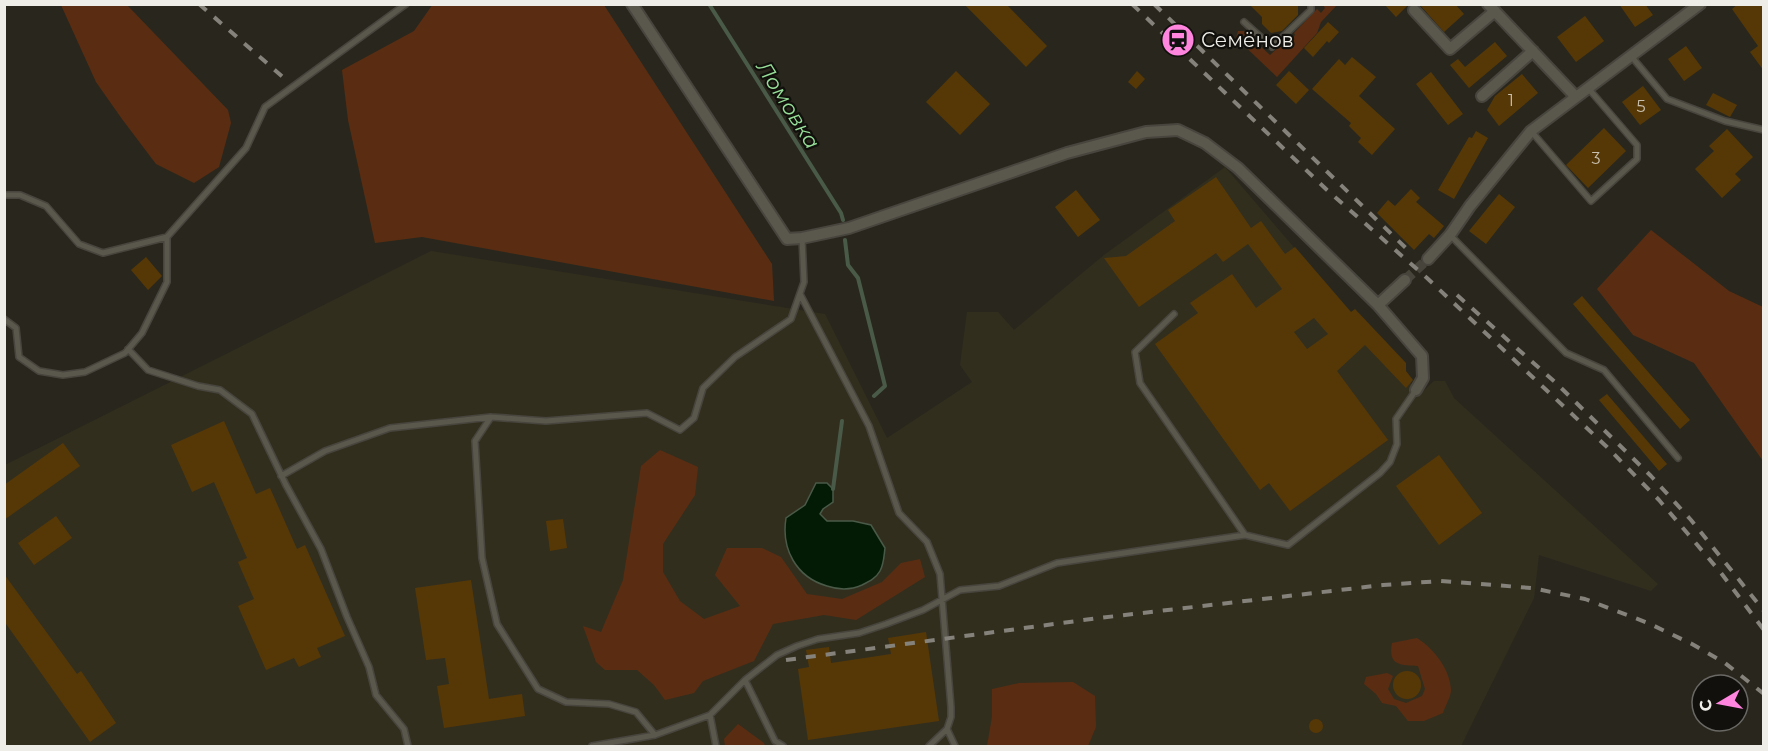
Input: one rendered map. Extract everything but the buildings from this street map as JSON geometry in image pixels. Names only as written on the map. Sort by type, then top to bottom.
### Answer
[{"type":"street","points":[[632,4],[787,239],[849,228],[1067,153],[1146,132],[1178,130],[1205,143],[1238,168],[1378,305],[1422,356],[1423,378],[1416,390]]},
{"type":"street","points":[[1428,258],[1449,235],[1531,131],[1700,4]]},
{"type":"street","points":[[1414,10],[1450,49],[1491,8],[1576,97]]},
{"type":"street","points":[[1482,96],[1533,51]]},
{"type":"street","points":[[1378,305],[1405,280]]},
{"type":"lane","points":[[4,195],[20,195],[46,206],[79,243],[103,253],[167,237],[246,148],[265,107],[406,4]]},
{"type":"lane","points":[[1244,22],[1272,47],[1311,10],[1311,4]]},
{"type":"lane","points":[[1631,56],[1667,99],[1725,121],[1764,130]]},
{"type":"lane","points":[[1531,131],[1591,201],[1637,159],[1637,146],[1588,88]]},
{"type":"lane","points":[[1449,235],[1566,352],[1604,370],[1678,458]]},
{"type":"lane","points":[[4,319],[16,328],[19,357],[39,371],[63,375],[85,372],[125,353],[142,333],[167,282],[167,237]]},
{"type":"lane","points":[[281,476],[325,452],[390,428],[491,417],[546,421],[647,413],[680,430],[694,418],[703,388],[735,357],[791,319],[804,282],[802,238]]},
{"type":"lane","points":[[800,294],[869,426],[898,513],[927,542],[939,574],[951,717],[947,729],[929,747]]},
{"type":"lane","points":[[1174,314],[1135,352],[1140,383],[1245,535]]},
{"type":"lane","points":[[128,349],[148,370],[198,386],[220,390],[252,414],[281,476],[321,549],[346,617],[369,667],[376,695],[404,729],[408,747]]},
{"type":"lane","points":[[592,747],[655,735],[710,715],[745,680],[777,655],[818,639],[873,629],[942,601],[960,590],[999,586],[1057,562],[1245,535],[1288,545],[1380,473],[1390,462],[1397,444],[1396,419],[1416,390]]},
{"type":"lane","points":[[491,417],[476,441],[477,477],[482,558],[497,624],[538,689],[566,702],[609,704],[636,712],[655,735]]},
{"type":"lane","points":[[745,680],[775,741],[783,747]]},
{"type":"lane","points":[[710,715],[717,747]]},
{"type":"lane","points":[[947,729],[955,747]]},
{"type":"shaded area","points":[[433,4],[604,5],[772,264],[774,301],[422,237],[375,243],[348,120],[342,70],[414,31]]},
{"type":"shaded area","points":[[61,5],[127,5],[228,110],[231,123],[219,167],[194,183],[156,164],[96,82]]},
{"type":"shaded area","points":[[1323,5],[1337,5],[1321,22],[1317,33],[1277,77],[1236,38],[1238,31],[1244,31],[1270,55],[1290,37],[1292,39],[1294,33],[1317,9],[1321,13],[1325,8]]},
{"type":"shaded area","points":[[1225,167],[1420,394],[1434,381],[1445,381],[1454,398],[1658,584],[1651,591],[1539,555],[1534,598],[1461,746],[5,746],[5,465],[431,251],[825,314],[887,438],[972,382],[960,365],[967,312],[998,312],[1014,330],[1104,255]]},
{"type":"shaded area","points":[[1651,230],[1729,291],[1763,307],[1763,461],[1694,363],[1633,335],[1597,289]]},
{"type":"shaded area","points":[[660,450],[698,467],[695,495],[663,544],[663,572],[680,601],[704,619],[740,606],[715,575],[727,548],[762,548],[781,557],[807,594],[842,599],[882,582],[901,563],[920,559],[925,577],[856,620],[824,615],[773,624],[754,661],[703,681],[694,693],[665,700],[654,685],[637,670],[605,670],[596,662],[583,626],[601,632],[623,580],[641,466]]},
{"type":"shaded area","points":[[816,483],[827,483],[833,489],[833,502],[820,514],[827,521],[853,521],[871,525],[885,548],[880,571],[862,585],[840,589],[816,582],[799,569],[793,560],[786,540],[786,518],[805,505]]},
{"type":"shaded area","points":[[1417,638],[1440,660],[1448,675],[1451,693],[1443,713],[1424,721],[1408,721],[1396,706],[1382,703],[1376,694],[1364,684],[1366,677],[1387,673],[1393,676],[1388,689],[1394,699],[1406,703],[1422,696],[1425,689],[1418,666],[1397,663],[1391,651],[1392,643]]},
{"type":"shaded area","points":[[1073,682],[1095,696],[1096,727],[1088,746],[987,746],[992,717],[992,689],[1019,683]]},
{"type":"shaded area","points":[[738,724],[765,746],[725,746],[724,739]]},
{"type":"waterway","name":"Ломовка","points":[[709,4],[841,213],[843,220]]},
{"type":"waterway","name":"Ломовка","points":[[845,240],[848,265],[858,278],[885,386],[874,396]]},
{"type":"waterway","points":[[833,489],[842,421]]},
{"type":"tunnel","points":[[1405,280],[1428,259]]},
{"type":"railway","points":[[199,4],[284,78]]},
{"type":"railway","points":[[1132,4],[1327,190],[1427,278],[1607,447],[1659,500],[1721,573],[1764,630]]},
{"type":"railway","points":[[1154,4],[1411,253]]},
{"type":"railway","points":[[1457,295],[1556,383],[1651,476],[1691,520],[1764,611]]},
{"type":"railway","points":[[786,660],[1099,618],[1383,585],[1441,581],[1532,588],[1585,599],[1648,623],[1692,644],[1725,663],[1764,694]]},
{"type":"place","name":"Семёнов","points":[[1178,40]]}]
